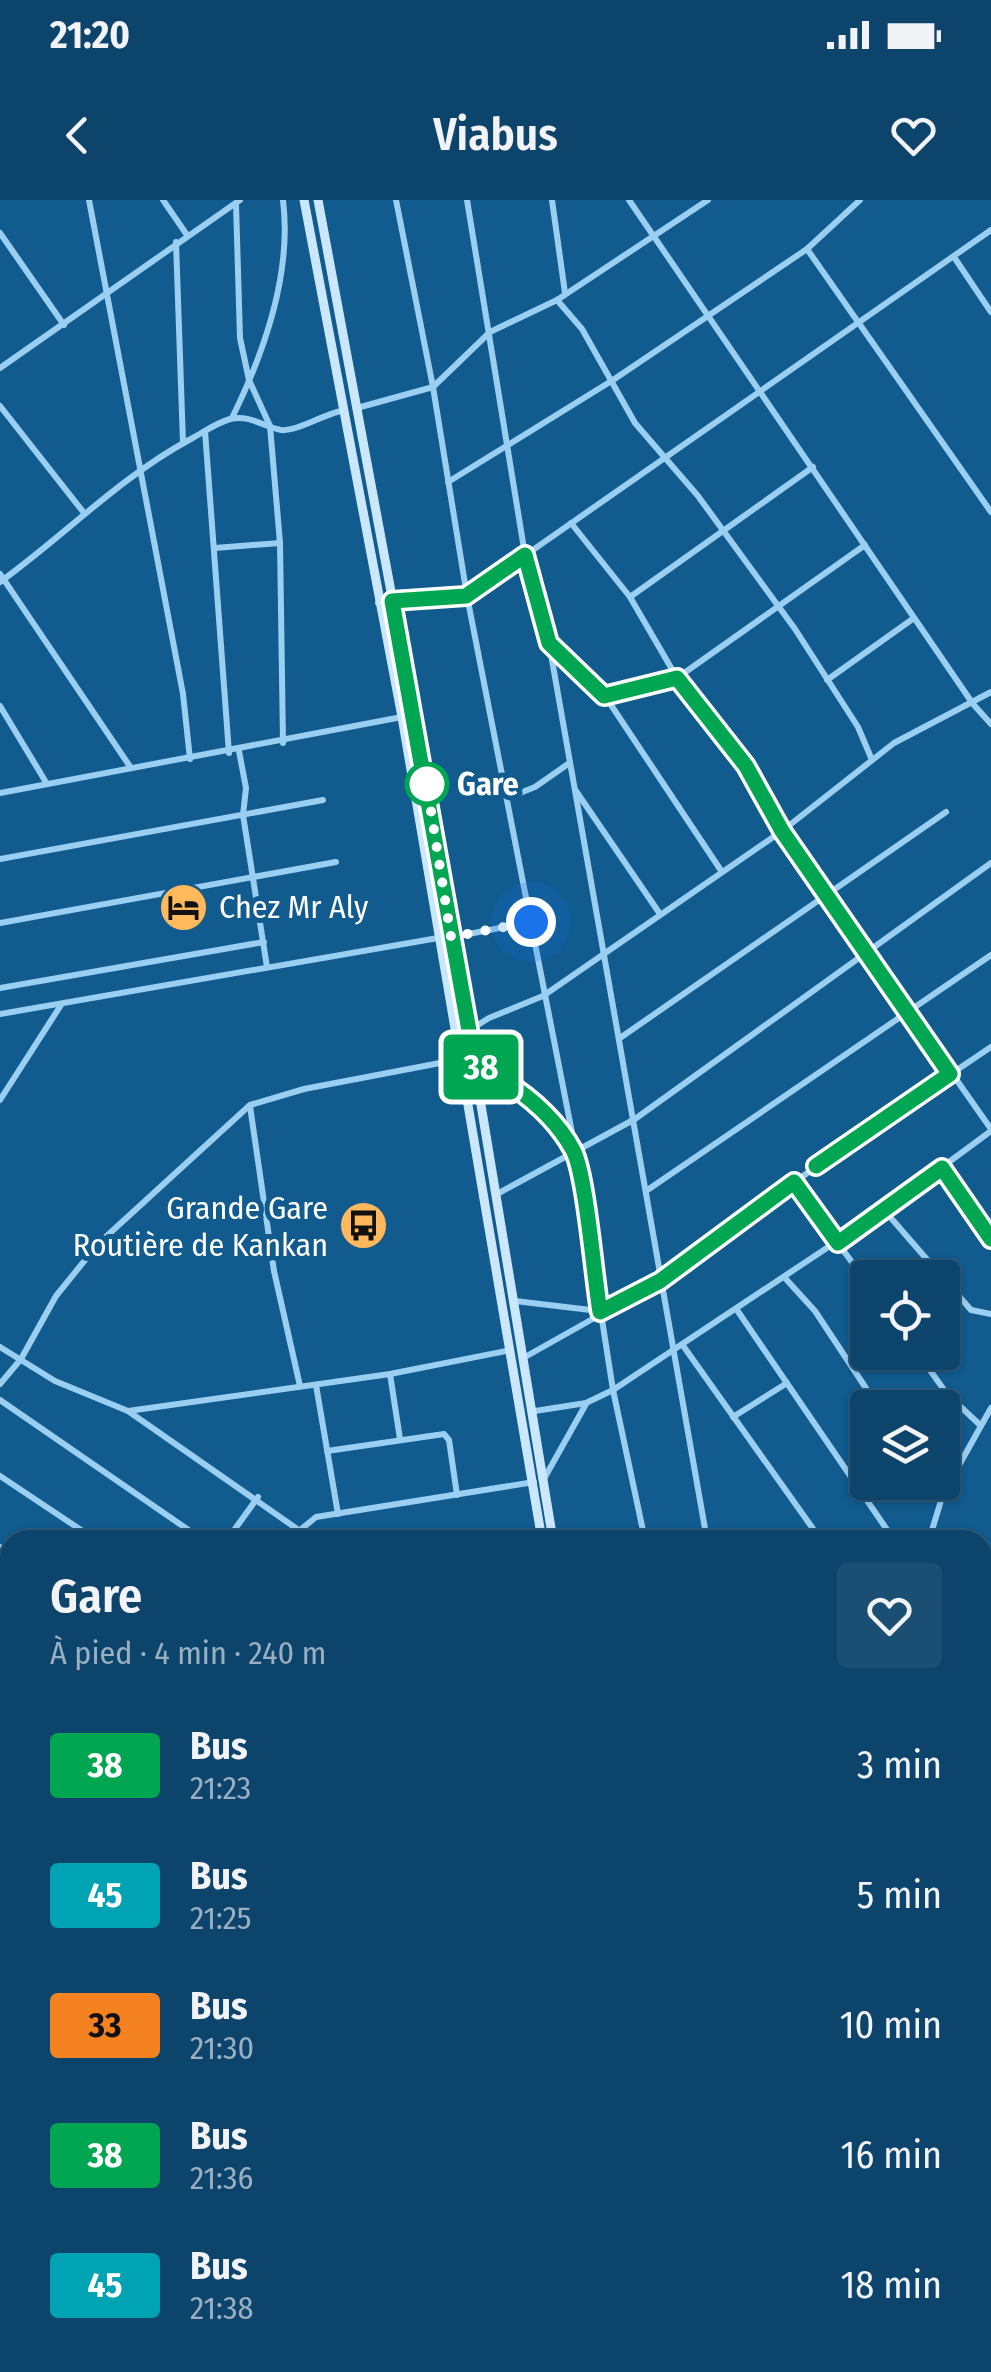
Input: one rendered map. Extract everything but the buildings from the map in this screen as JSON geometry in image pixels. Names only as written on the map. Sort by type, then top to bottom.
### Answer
[{"type":"main road","points":[[304,200],[402,718],[541,1530]]},
{"type":"main road","points":[[318,200],[414,715],[535,1411],[552,1530]]},
{"type":"main road","points":[[402,718],[414,715]]},
{"type":"street","points":[[89,200],[137,469],[176,658],[190,759]]},
{"type":"street","points":[[163,200],[187,235]]},
{"type":"street","points":[[232,418],[249,380],[285,256],[283,200]]},
{"type":"street","points":[[396,200],[433,387],[466,596],[576,1154],[613,1390],[642,1530]]},
{"type":"street","points":[[467,200],[525,555],[549,643],[602,956],[635,1119],[660,1281],[680,1349],[706,1530]]},
{"type":"street","points":[[552,200],[566,293]]},
{"type":"street","points":[[629,200],[762,389],[973,704],[991,724]]},
{"type":"street","points":[[357,408],[433,387],[490,332],[557,300],[708,200]]},
{"type":"street","points":[[448,482],[613,380],[708,311],[806,248],[860,200]]},
{"type":"street","points":[[0,368],[238,202]]},
{"type":"street","points":[[238,202],[240,338],[249,380],[270,426],[280,543],[283,743]]},
{"type":"street","points":[[378,603],[466,596],[991,230]]},
{"type":"street","points":[[0,233],[64,325]]},
{"type":"street","points":[[176,242],[183,443]]},
{"type":"street","points":[[806,248],[991,512]]},
{"type":"street","points":[[954,257],[991,312]]},
{"type":"street","points":[[557,300],[582,329],[635,423],[698,496],[828,680],[858,727],[872,760]]},
{"type":"street","points":[[0,406],[84,513]]},
{"type":"street","points":[[131,768],[1,578],[137,469],[205,431],[232,418],[283,431],[306,425],[318,414],[345,410]]},
{"type":"street","points":[[205,431],[230,753]]},
{"type":"street","points":[[630,597],[813,466]]},
{"type":"street","points":[[535,1411],[586,1403],[680,1349],[838,1243],[991,1130],[782,831],[746,766],[677,678],[630,597],[571,523]]},
{"type":"street","points":[[215,548],[280,543]]},
{"type":"street","points":[[604,696],[677,678],[865,545]]},
{"type":"street","points":[[828,680],[914,618]]},
{"type":"street","points":[[549,643],[604,696],[720,869]]},
{"type":"street","points":[[457,1038],[543,996],[720,869],[782,831],[894,744],[991,692]]},
{"type":"street","points":[[0,706],[47,784]]},
{"type":"street","points":[[0,794],[402,718]]},
{"type":"street","points":[[239,751],[246,788],[243,815],[268,967]]},
{"type":"street","points":[[507,798],[534,787],[568,764]]},
{"type":"street","points":[[574,788],[660,914]]},
{"type":"street","points":[[0,859],[323,800]]},
{"type":"street","points":[[620,1038],[946,812]]},
{"type":"street","points":[[0,924],[336,862]]},
{"type":"street","points":[[497,1194],[635,1119],[991,863]]},
{"type":"street","points":[[451,937],[531,922]]},
{"type":"street","points":[[0,1014],[438,938]]},
{"type":"street","points":[[0,988],[264,942]]},
{"type":"street","points":[[646,1192],[991,954]]},
{"type":"street","points":[[0,1100],[62,1004]]},
{"type":"street","points":[[525,1357],[660,1281],[794,1182],[991,1047]]},
{"type":"street","points":[[0,1384],[21,1359],[56,1296],[98,1244],[250,1105],[304,1089],[461,1061],[508,1081],[554,1120],[576,1154]]},
{"type":"street","points":[[250,1105],[274,1271],[300,1386]]},
{"type":"street","points":[[942,1168],[991,1239]]},
{"type":"street","points":[[794,1182],[850,1260]]},
{"type":"street","points":[[884,1210],[971,1310],[991,1314]]},
{"type":"street","points":[[785,1278],[815,1311],[866,1390]]},
{"type":"street","points":[[515,1301],[600,1312]]},
{"type":"street","points":[[738,1310],[887,1530]]},
{"type":"street","points":[[0,1347],[55,1382],[128,1411],[258,1497],[297,1530]]},
{"type":"street","points":[[680,1349],[814,1530]]},
{"type":"street","points":[[128,1411],[390,1374],[511,1350]]},
{"type":"street","points":[[931,1370],[948,1394],[979,1424]]},
{"type":"street","points":[[390,1374],[400,1439]]},
{"type":"street","points":[[733,1417],[787,1383]]},
{"type":"street","points":[[316,1385],[338,1514]]},
{"type":"street","points":[[0,1400],[188,1530]]},
{"type":"street","points":[[545,1477],[586,1403]]},
{"type":"street","points":[[932,1530],[943,1494],[991,1408]]},
{"type":"street","points":[[327,1451],[444,1434],[449,1440],[458,1495]]},
{"type":"street","points":[[0,1476],[81,1530]]},
{"type":"street","points":[[299,1530],[316,1517],[534,1482]]},
{"type":"street","points":[[234,1530],[258,1497]]},
{"type":"bus line","name":"38","points":[[816,1166],[950,1074],[782,831],[746,766],[677,678],[604,696],[549,643],[525,555],[466,596],[392,601],[475,1064],[508,1081],[554,1120],[576,1154],[600,1312],[660,1281],[794,1182],[838,1243],[942,1168],[991,1239]]},
{"type":"place","name":"Gare","points":[[427,784]]},
{"type":"place","name":"Chez Mr Aly","points":[[184,907]]},
{"type":"place","name":"Grande Gare Routière de Kankan","points":[[363,1226]]},
{"type":"route","points":[[427,784],[426,780],[451,937],[531,922]]}]
